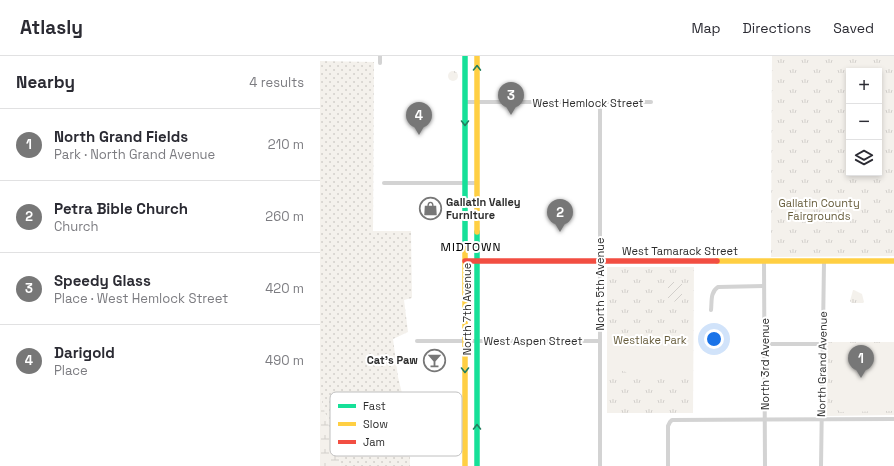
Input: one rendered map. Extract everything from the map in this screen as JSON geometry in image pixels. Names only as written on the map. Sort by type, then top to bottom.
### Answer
[{"type":"main road","name":"North 7th Avenue","points":[[465,56],[465,466]]},
{"type":"main road","name":"North 7th Avenue","points":[[477,56],[477,466]]},
{"type":"main road","name":"West Tamarack Street","points":[[465,261],[894,261]]},
{"type":"street","points":[[380,56],[380,63]]},
{"type":"street","name":"West Hemlock Street","points":[[465,102],[651,102]]},
{"type":"street","name":"North 5th Avenue","points":[[600,102],[600,466]]},
{"type":"street","points":[[384,183],[477,183]]},
{"type":"street","name":"North 3rd Avenue","points":[[764,262],[765,466]]},
{"type":"street","name":"North Grand Avenue","points":[[821,466],[824,262]]},
{"type":"street","points":[[711,310],[713,290],[718,287],[764,286]]},
{"type":"street","name":"West Aspen Street","points":[[417,341],[600,341]]},
{"type":"street","points":[[764,344],[822,344]]},
{"type":"street","points":[[668,465],[668,426],[672,420],[894,419]]},
{"type":"green space","name":"Gallatin County Fairgrounds","points":[[772,56],[894,56],[894,256],[771,257]]},
{"type":"green space","points":[[320,61],[374,62],[373,231],[411,231],[412,298],[404,300],[408,332],[393,339],[398,377],[402,392],[330,392],[330,429],[320,396]]},
{"type":"green space","points":[[453,71],[458,76],[453,81],[448,76]]},
{"type":"green space","name":"Westlake Park","points":[[607,267],[694,267],[693,413],[607,413]]},
{"type":"green space","points":[[668,282],[682,282],[682,301],[668,302]]},
{"type":"green space","points":[[853,290],[862,294],[863,303],[852,303],[850,301]]},
{"type":"green space","points":[[607,334],[676,334],[687,337],[690,353],[688,366],[684,371],[677,373],[630,375],[624,371],[607,372]]},
{"type":"green space","points":[[827,342],[894,342],[894,415],[827,416]]},
{"type":"green space","points":[[839,347],[892,348],[894,351],[893,411],[840,412],[836,408],[836,351]]},
{"type":"green space","points":[[320,396],[330,429],[330,456],[338,456],[341,466],[320,466]]},
{"type":"green space","points":[[338,456],[410,456],[410,466],[341,466]]},
{"type":"traffic: fast","points":[[465,56],[465,245]]},
{"type":"traffic: fast","points":[[477,232],[477,466]]},
{"type":"traffic: slow","points":[[477,56],[477,232]]},
{"type":"traffic: slow","points":[[465,245],[465,466]]},
{"type":"traffic: slow","points":[[717,261],[894,261]]},
{"type":"traffic: jam","points":[[465,261],[717,261]]},
{"type":"place","name":"Speedy Glass","points":[[511,115]]},
{"type":"place","name":"Darigold","points":[[419,135]]},
{"type":"place","name":"Gallatin Valley Furniture","points":[[430,208]]},
{"type":"place","name":"Petra Bible Church","points":[[560,232]]},
{"type":"place","name":"Cat's Paw","points":[[434,360]]},
{"type":"place","name":"North Grand Fields","points":[[861,378]]},
{"type":"district","name":"MIDTOWN","points":[[471,247]]}]
